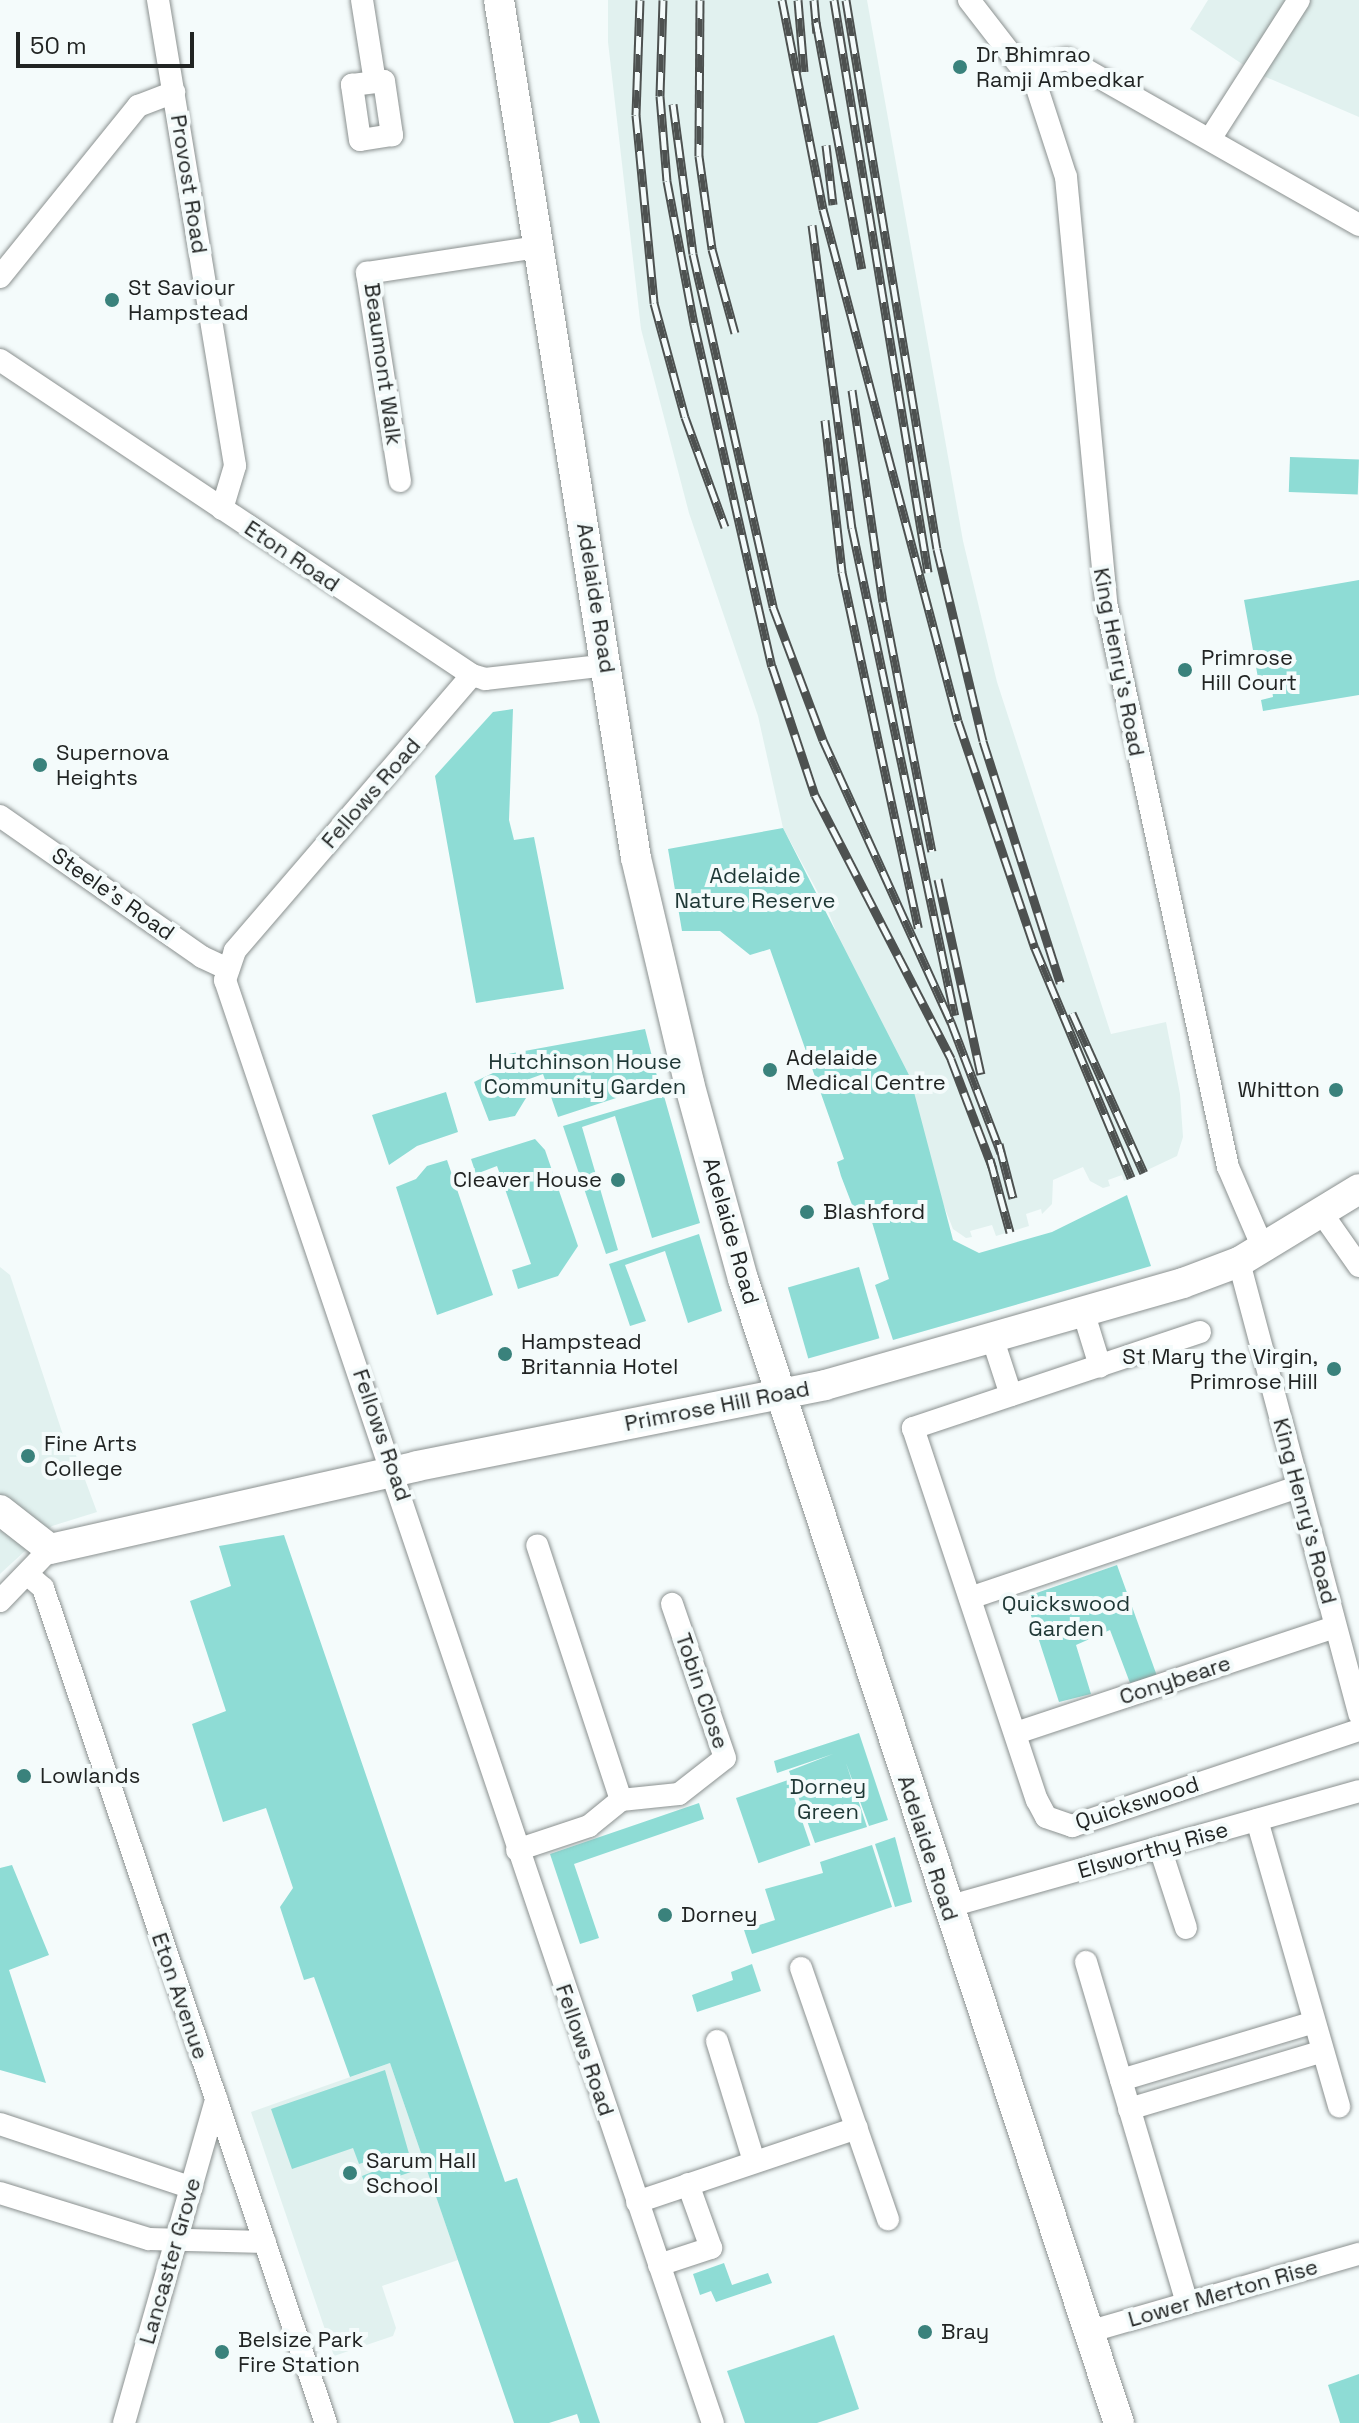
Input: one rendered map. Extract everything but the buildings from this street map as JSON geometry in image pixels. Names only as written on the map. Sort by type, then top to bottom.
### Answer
[{"type":"main road","name":"Adelaide Road","points":[[499,0],[636,858],[689,1083],[730,1237],[947,1907],[1119,2423]]},
{"type":"main road","name":"Primrose Hill Road","points":[[50,1549],[395,1472],[825,1385],[1083,1311],[1251,1255],[1359,1189]]},
{"type":"main road","points":[[0,1510],[50,1549]]},
{"type":"street","name":"Provost Road","points":[[158,0],[235,466],[222,509]]},
{"type":"street","points":[[362,0],[375,82]]},
{"type":"street","name":"King Henry's Road","points":[[969,0],[1023,68],[1050,115],[1066,177],[1107,607],[1228,1167],[1251,1255],[1298,1487],[1359,1714]]},
{"type":"street","points":[[1210,139],[1299,0]]},
{"type":"street","points":[[1023,68],[1067,59],[1359,225]]},
{"type":"street","points":[[0,277],[138,106],[174,92]]},
{"type":"street","name":"Beaumont Walk","points":[[400,481],[367,273],[537,247]]},
{"type":"street","name":"Eton Road","points":[[0,360],[472,675]]},
{"type":"street","points":[[472,675],[485,679],[607,665]]},
{"type":"street","name":"Fellows Road","points":[[472,675],[235,951],[225,980],[395,1472],[517,1850],[713,2423]]},
{"type":"street","name":"Steele's Road","points":[[0,816],[202,957],[228,969]]},
{"type":"street","points":[[1321,1212],[1359,1266]]},
{"type":"street","points":[[1083,1311],[1100,1366]]},
{"type":"street","points":[[992,1337],[1011,1395],[1200,1332]]},
{"type":"street","name":"Quickswood","points":[[1011,1395],[913,1428],[1046,1817],[1072,1826],[1359,1730]]},
{"type":"street","points":[[970,1598],[1298,1487]]},
{"type":"street","points":[[517,1850],[589,1826],[621,1800],[537,1545]]},
{"type":"street","points":[[0,1601],[50,1549]]},
{"type":"street","name":"Eton Avenue","points":[[27,1574],[43,1588],[326,2423]]},
{"type":"street","name":"Tobin Close","points":[[621,1800],[679,1794],[725,1758],[672,1604]]},
{"type":"street","name":"Conybeare","points":[[1016,1733],[1335,1627]]},
{"type":"street","name":"Elsworthy Rise","points":[[947,1907],[1359,1791]]},
{"type":"street","points":[[1257,1820],[1339,2106]]},
{"type":"street","points":[[1160,1848],[1186,1928]]},
{"type":"street","points":[[1086,1962],[1187,2303]]},
{"type":"street","points":[[801,1968],[888,2219]]},
{"type":"street","points":[[1121,2080],[1314,2022]]},
{"type":"street","points":[[717,2041],[754,2161]]},
{"type":"street","points":[[1129,2109],[1323,2051]]},
{"type":"street","name":"Lancaster Grove","points":[[124,2423],[216,2099]]},
{"type":"street","points":[[0,2124],[192,2188]]},
{"type":"street","points":[[637,2202],[857,2128]]},
{"type":"street","points":[[659,2265],[711,2248],[688,2184]]},
{"type":"street","points":[[0,2193],[149,2239],[265,2242]]},
{"type":"street","name":"Lower Merton Rise","points":[[1088,2332],[1359,2254]]},
{"type":"shaded area","points":[[608,0],[867,0],[963,541],[997,682],[1111,1034],[1166,1022],[1180,1094],[1183,1137],[1177,1156],[1124,1181],[1122,1175],[1108,1180],[1110,1186],[1103,1188],[1090,1181],[1083,1167],[1053,1180],[1052,1204],[1042,1214],[1041,1209],[1026,1214],[1029,1226],[996,1236],[992,1225],[970,1231],[972,1237],[966,1238],[953,1229],[828,911],[783,828],[758,716],[689,513],[641,329],[608,42]]},
{"type":"shaded area","points":[[1208,0],[1359,0],[1359,117],[1254,72],[1190,29]]},
{"type":"shaded area","points":[[0,1267],[10,1275],[66,1444],[74,1450],[97,1512],[52,1526],[0,1574]]},
{"type":"shaded area","name":"Sarum Hall School","points":[[390,2063],[458,2260],[382,2286],[396,2328],[393,2336],[334,2356],[251,2112]]},
{"type":"green space","points":[[1290,457],[1359,459],[1358,494],[1289,492]]},
{"type":"green space","points":[[1359,580],[1359,695],[1263,711],[1261,700],[1273,697],[1271,682],[1258,678],[1244,600]]},
{"type":"green space","points":[[513,709],[509,820],[514,840],[534,837],[564,989],[476,1003],[435,776],[493,712]]},
{"type":"green space","name":"Adelaide Nature Reserve","points":[[783,828],[910,1077],[953,1240],[979,1253],[1052,1232],[1127,1195],[1151,1266],[893,1340],[875,1285],[889,1279],[869,1212],[856,1215],[841,1176],[837,1162],[844,1159],[770,949],[750,955],[720,931],[682,931],[668,849]]},
{"type":"green space","name":"Hutchinson House Community Garden","points":[[645,1029],[659,1084],[558,1117],[543,1074],[521,1082],[526,1098],[515,1116],[489,1121],[474,1082],[493,1073],[492,1057]]},
{"type":"green space","points":[[446,1092],[458,1132],[417,1146],[389,1165],[372,1115]]},
{"type":"green space","points":[[664,1096],[700,1223],[652,1238],[615,1116],[582,1127],[618,1250],[606,1254],[563,1126]]},
{"type":"green space","points":[[535,1139],[545,1150],[578,1246],[558,1276],[518,1289],[512,1270],[531,1264],[497,1166],[476,1174],[471,1159]]},
{"type":"green space","points":[[447,1160],[493,1295],[437,1315],[396,1187],[416,1179],[427,1166]]},
{"type":"green space","points":[[699,1234],[722,1311],[688,1323],[665,1251],[625,1265],[646,1321],[630,1326],[609,1264]]},
{"type":"green space","points":[[859,1267],[879,1338],[808,1359],[788,1287]]},
{"type":"green space","points":[[284,1535],[505,2182],[517,2178],[600,2423],[580,2423],[577,2414],[549,2423],[514,2423],[390,2063],[350,2077],[314,1977],[304,1980],[280,1907],[293,1888],[266,1808],[223,1822],[192,1724],[226,1711],[190,1601],[231,1586],[219,1546]]},
{"type":"green space","name":"Quickswood Garden","points":[[1117,1565],[1157,1676],[1130,1683],[1110,1630],[1076,1645],[1091,1694],[1059,1702],[1025,1597]]},
{"type":"green space","name":"Dorney Green","points":[[859,1733],[888,1820],[869,1826],[846,1763],[867,1827],[815,1843],[789,1771],[833,1754],[777,1773],[774,1761]]},
{"type":"green space","points":[[788,1780],[810,1845],[758,1863],[736,1798]]},
{"type":"green space","points":[[699,1803],[704,1819],[574,1864],[599,1938],[580,1944],[550,1854]]},
{"type":"green space","points":[[895,1837],[912,1902],[895,1907],[875,1844]]},
{"type":"green space","points":[[872,1845],[892,1907],[752,1954],[744,1930],[775,1920],[765,1889],[823,1873],[820,1862]]},
{"type":"green space","points":[[12,1865],[49,1955],[9,1970],[46,2083],[0,2070],[0,1868]]},
{"type":"green space","points":[[752,1964],[761,1991],[697,2012],[692,1995],[733,1980],[731,1972]]},
{"type":"green space","points":[[385,2070],[414,2171],[366,2187],[362,2176],[372,2172],[368,2161],[359,2164],[353,2148],[292,2169],[271,2109]]},
{"type":"green space","points":[[724,2263],[732,2285],[768,2273],[772,2283],[716,2302],[711,2291],[700,2295],[693,2274]]},
{"type":"green space","points":[[834,2335],[859,2409],[817,2423],[745,2423],[727,2371]]},
{"type":"green space","points":[[1359,2374],[1359,2423],[1340,2423],[1328,2385]]},
{"type":"railway","points":[[640,0],[636,115],[654,303],[685,417],[725,527]]},
{"type":"railway","points":[[663,0],[660,96],[667,181],[694,324],[772,666],[815,795],[951,1059],[993,1169]]},
{"type":"railway","points":[[700,0],[699,156],[712,249],[735,333]]},
{"type":"railway","points":[[782,0],[823,209],[958,721],[1035,948],[1131,1178]]},
{"type":"railway","points":[[798,0],[804,72]]},
{"type":"railway","points":[[814,0],[817,33]]},
{"type":"railway","points":[[834,0],[928,572]]},
{"type":"railway","points":[[846,0],[937,549],[983,741],[1060,983]]},
{"type":"railway","points":[[816,22],[862,269]]},
{"type":"railway","points":[[673,104],[693,254],[773,607],[823,740],[951,1022],[1001,1153]]},
{"type":"railway","points":[[826,145],[833,205]]},
{"type":"railway","points":[[812,225],[852,528],[955,1015]]},
{"type":"railway","points":[[852,390],[883,602],[932,851]]},
{"type":"railway","points":[[825,420],[842,572],[918,928]]},
{"type":"railway","points":[[938,879],[981,1074]]},
{"type":"railway","points":[[1072,1013],[1144,1173]]},
{"type":"railway","points":[[999,1144],[1013,1198]]},
{"type":"railway","points":[[990,1159],[1010,1232]]},
{"type":"place","name":"Dr Bhimrao Ramji Ambedkar","points":[[960,67]]},
{"type":"place","name":"St Saviour Hampstead","points":[[112,300]]},
{"type":"place","name":"Primrose Hill Court","points":[[1185,670]]},
{"type":"place","name":"Supernova Heights","points":[[40,765]]},
{"type":"place","name":"Adelaide Medical Centre","points":[[770,1070]]},
{"type":"place","name":"Whitton","points":[[1336,1090]]},
{"type":"place","name":"Cleaver House","points":[[618,1180]]},
{"type":"place","name":"Blashford","points":[[807,1212]]},
{"type":"place","name":"Hampstead Britannia Hotel","points":[[505,1354]]},
{"type":"place","name":"St Mary the Virgin, Primrose Hill","points":[[1334,1369]]},
{"type":"place","name":"Fine Arts College","points":[[28,1456]]},
{"type":"place","name":"Lowlands","points":[[24,1776]]},
{"type":"place","name":"Dorney","points":[[665,1915]]},
{"type":"place","name":"Sarum Hall School","points":[[350,2173]]},
{"type":"place","name":"Bray","points":[[925,2332]]},
{"type":"place","name":"Belsize Park Fire Station","points":[[222,2352]]}]
